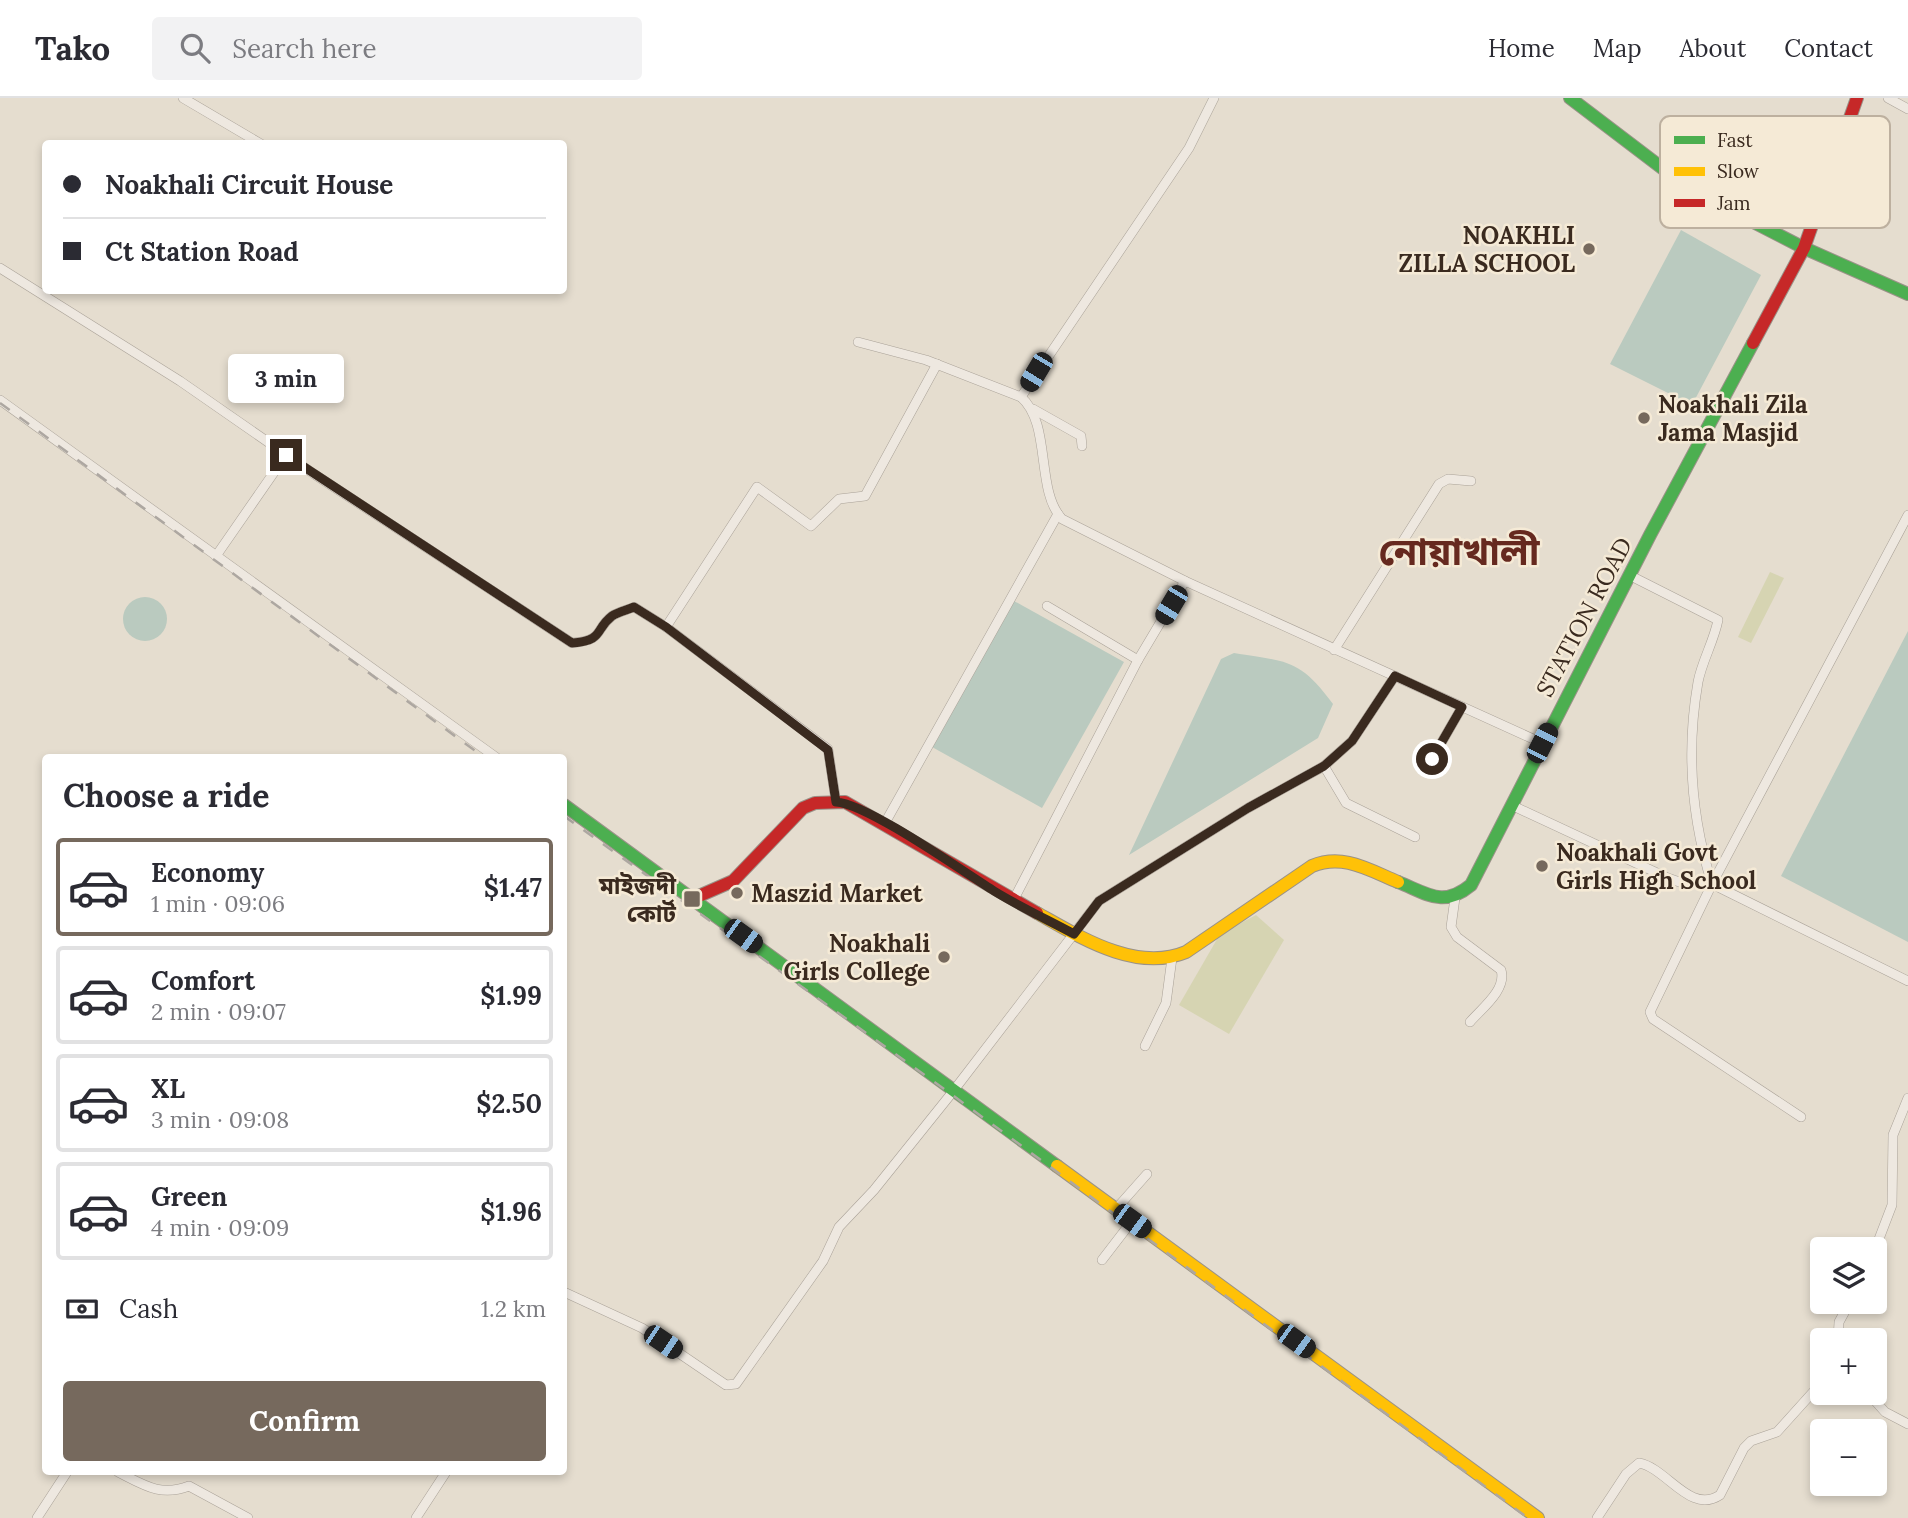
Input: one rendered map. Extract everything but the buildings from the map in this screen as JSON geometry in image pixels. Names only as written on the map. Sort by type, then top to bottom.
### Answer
[{"type":"main road","points":[[1570,98],[1660,166]]},
{"type":"main road","name":"STATION ROAD","points":[[1851,116],[1857,98]]},
{"type":"main road","points":[[1765,228],[1908,294]]},
{"type":"main road","name":"STATION ROAD","points":[[1455,898],[1471,885],[1629,575],[1804,248],[1811,228]]},
{"type":"main road","points":[[692,899],[733,881],[803,808],[816,803],[836,802],[845,802],[885,823],[1013,901],[1074,934],[1137,958],[1172,958],[1186,952],[1312,866],[1327,860],[1345,860],[1439,898],[1455,898]]},
{"type":"main road","points":[[567,807],[1538,1518]]},
{"type":"street","points":[[183,98],[254,140]]},
{"type":"street","points":[[1026,394],[1189,148],[1214,98]]},
{"type":"street","points":[[1888,98],[1908,109]]},
{"type":"street","points":[[0,268],[180,381],[286,455],[572,643],[587,642],[601,632],[611,616],[634,607],[666,627],[828,750],[836,802]]},
{"type":"street","points":[[858,342],[937,364],[1026,394],[1033,409],[1058,514],[885,823]]},
{"type":"street","points":[[666,627],[757,488],[811,526],[839,499],[865,496],[937,364]]},
{"type":"street","points":[[0,400],[491,754]]},
{"type":"street","points":[[1033,409],[1080,436],[1082,446]]},
{"type":"street","points":[[216,556],[286,455]]},
{"type":"street","points":[[1334,650],[1439,484],[1448,479],[1471,481]]},
{"type":"street","points":[[1058,514],[1185,581],[1542,743]]},
{"type":"street","points":[[1801,1116],[1650,1016],[1712,884],[1908,514]]},
{"type":"street","points":[[1629,575],[1717,620],[1698,680],[1689,762],[1702,850],[1712,884]]},
{"type":"street","points":[[1013,901],[1138,660],[1185,581]]},
{"type":"street","points":[[1047,606],[1138,660]]},
{"type":"street","points":[[567,1293],[642,1328],[726,1385],[731,1387],[736,1384],[823,1261],[839,1227],[874,1190],[1099,901],[1248,808],[1324,766],[1352,741],[1395,676]]},
{"type":"street","points":[[1432,759],[1462,707]]},
{"type":"street","points":[[1324,766],[1346,803],[1415,837]]},
{"type":"street","points":[[1511,805],[1668,878],[1685,884],[1712,884],[1908,981]]},
{"type":"street","points":[[1455,898],[1451,927],[1457,937],[1501,970],[1503,977],[1499,989],[1470,1022]]},
{"type":"street","points":[[1145,1046],[1166,1003],[1172,958]]},
{"type":"street","points":[[1880,1237],[1892,1205],[1893,1135],[1908,1098]]},
{"type":"street","points":[[1116,1209],[1147,1174]]},
{"type":"street","points":[[1102,1259],[1132,1221]]},
{"type":"street","points":[[1597,1518],[1626,1474],[1639,1463],[1698,1500],[1713,1499],[1720,1494],[1744,1448],[1751,1441],[1777,1432],[1810,1395]]},
{"type":"street","points":[[1879,1405],[1885,1412],[1908,1424]]},
{"type":"street","points":[[37,1518],[65,1475]]},
{"type":"street","points":[[124,1475],[156,1491],[167,1493],[189,1486],[248,1518]]},
{"type":"street","points":[[416,1518],[444,1475]]},
{"type":"shaded area","points":[[1681,230],[1761,275],[1692,405],[1610,364]]},
{"type":"shaded area","points":[[1770,572],[1784,578],[1751,643],[1738,637]]},
{"type":"shaded area","points":[[145,597],[160,604],[167,619],[160,634],[145,641],[130,634],[123,619],[130,604]]},
{"type":"shaded area","points":[[1014,601],[1124,662],[1042,808],[932,747]]},
{"type":"shaded area","points":[[1908,631],[1908,942],[1781,876]]},
{"type":"shaded area","points":[[1234,653],[1280,661],[1301,670],[1311,678],[1333,704],[1318,738],[1129,855],[1221,659]]},
{"type":"shaded area","points":[[1256,915],[1284,940],[1229,1034],[1179,1005],[1220,934]]},
{"type":"railway","points":[[0,403],[480,754]]},
{"type":"railway","points":[[567,818],[951,1094],[1528,1518]]},
{"type":"traffic: fast","points":[[1570,98],[1660,166]]},
{"type":"traffic: fast","points":[[1765,228],[1908,294]]},
{"type":"traffic: fast","points":[[1398,882],[1435,897],[1452,896],[1471,885],[1650,535],[1753,343]]},
{"type":"traffic: fast","points":[[567,807],[1057,1166]]},
{"type":"traffic: slow","points":[[1037,913],[1109,949],[1148,958],[1167,957],[1186,952],[1312,866],[1323,862],[1345,862],[1398,882]]},
{"type":"traffic: slow","points":[[1057,1166],[1538,1518]]},
{"type":"traffic: jam","points":[[1851,116],[1857,98]]},
{"type":"traffic: jam","points":[[1753,343],[1804,248],[1811,228]]},
{"type":"traffic: jam","points":[[692,899],[733,881],[803,808],[815,803],[845,802],[1037,913]]},
{"type":"place","name":"NOAKHLI ZILLA SCHOOL","points":[[1589,249]]},
{"type":"place","name":"Noakhali Zila Jama Masjid","points":[[1644,418]]},
{"type":"place","name":"Noakhali Govt Girls High School","points":[[1542,866]]},
{"type":"place","name":"Maszid Market","points":[[737,893]]},
{"type":"place","name":"মাইজদী কোর্ট","points":[[692,899]]},
{"type":"place","name":"Noakhali Girls College","points":[[944,957]]},
{"type":"district","name":"নোয়াখালী","points":[[1459,551]]},
{"type":"route","points":[[286,455],[572,643],[587,642],[601,632],[611,616],[634,607],[666,627],[828,750],[836,802],[845,802],[876,817],[995,891],[1074,934],[1099,901],[1248,808],[1283,792],[1324,766],[1352,741],[1395,676],[1462,707],[1432,759]]}]
